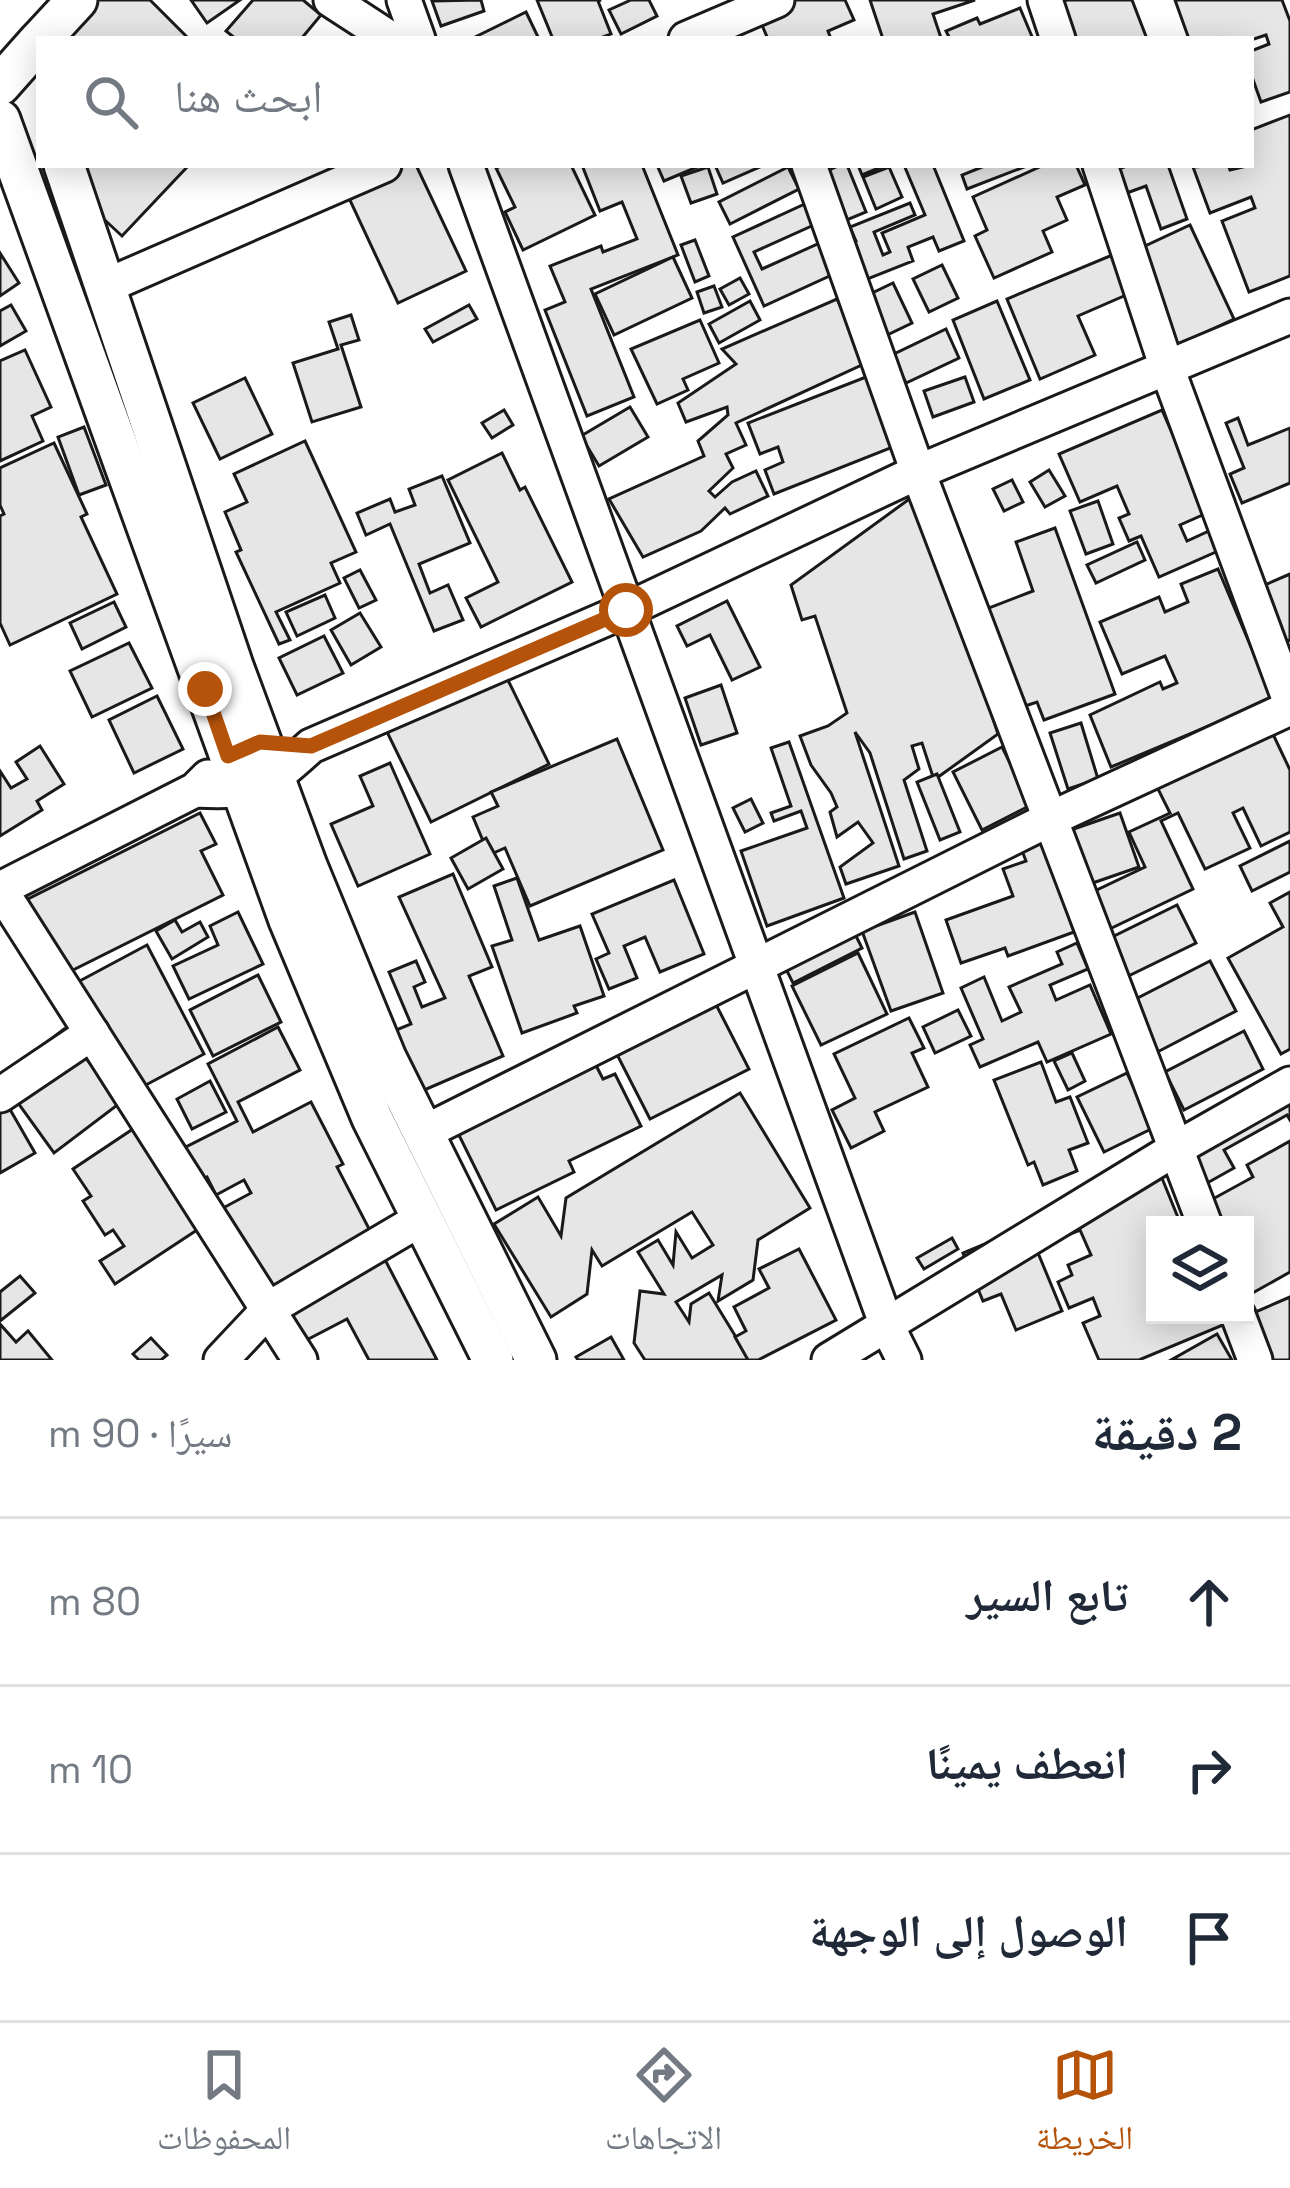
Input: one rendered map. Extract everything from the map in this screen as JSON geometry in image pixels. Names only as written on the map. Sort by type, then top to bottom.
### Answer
[{"type":"street","points":[[50,36],[77,0]]},
{"type":"street","points":[[331,0],[386,36]]},
{"type":"street","points":[[404,0],[417,36]]},
{"type":"street","points":[[1046,0],[1057,36]]},
{"type":"street","points":[[694,36],[761,12]]},
{"type":"street","points":[[0,85],[36,54]]},
{"type":"street","points":[[0,120],[154,540],[251,767],[343,957],[421,1134],[536,1360]]},
{"type":"street","points":[[65,168],[106,286],[251,767],[297,941],[372,1118],[493,1360]]},
{"type":"street","points":[[106,286],[377,168]]},
{"type":"street","points":[[467,168],[754,966],[887,1326],[904,1360]]},
{"type":"street","points":[[810,168],[918,472],[1202,1216]]},
{"type":"street","points":[[421,1134],[1050,819],[1290,705],[1101,168]]},
{"type":"street","points":[[300,1360],[0,889],[195,790],[311,746],[626,610],[918,472],[1290,316]]},
{"type":"street","points":[[0,1096],[92,1033]]},
{"type":"street","points":[[829,1360],[1290,1084]]},
{"type":"street","points":[[221,1360],[270,1308],[421,1219]]},
{"type":"street","points":[[1241,1324],[1255,1360]]},
{"type":"building","points":[[92,0],[150,0],[186,36],[64,36]]},
{"type":"building","points":[[191,0],[240,0],[207,23]]},
{"type":"building","points":[[253,0],[303,0],[321,15],[304,36],[232,36],[226,31]]},
{"type":"building","points":[[481,0],[484,11],[441,26],[432,1]]},
{"type":"building","points":[[537,0],[601,0],[611,34],[552,36]]},
{"type":"building","points":[[631,0],[649,0],[657,16],[621,34],[609,10]]},
{"type":"building","points":[[751,0],[845,0],[854,20],[828,31],[830,36],[767,36]]},
{"type":"building","points":[[870,0],[975,0],[933,14],[940,36],[882,36]]},
{"type":"building","points":[[1132,0],[1146,36],[1071,36],[1058,3]]},
{"type":"building","points":[[1175,0],[1282,0],[1290,21],[1290,92],[1261,102],[1254,82],[1254,50],[1269,44],[1266,35],[1254,39],[1188,36]]},
{"type":"building","points":[[1020,8],[1032,36],[948,36],[946,31],[977,18],[980,24]]},
{"type":"building","points":[[526,12],[538,36],[477,36]]},
{"type":"building","points":[[1290,115],[1290,276],[1249,292],[1222,221],[1255,208],[1251,197],[1210,213],[1193,168],[1254,168],[1254,129]]},
{"type":"building","points":[[81,168],[186,168],[122,236],[66,184]]},
{"type":"building","points":[[368,168],[417,168],[466,271],[398,303],[341,181]]},
{"type":"building","points":[[496,168],[572,168],[595,215],[523,250],[505,212],[515,207]]},
{"type":"building","points":[[583,168],[643,168],[678,255],[591,289],[634,397],[587,416],[545,310],[565,302],[550,266],[601,246],[603,252],[637,239],[622,202],[600,211]]},
{"type":"building","points":[[658,168],[695,168],[664,181]]},
{"type":"building","points":[[708,168],[717,194],[691,203],[681,176]]},
{"type":"building","points":[[716,168],[757,168],[723,183]]},
{"type":"building","points":[[786,168],[799,189],[730,224],[719,202]]},
{"type":"building","points":[[848,168],[866,212],[837,224],[817,175]]},
{"type":"building","points":[[889,168],[902,197],[876,209],[863,177]]},
{"type":"building","points":[[905,168],[934,168],[964,241],[939,251],[933,237],[908,247],[913,261],[865,280],[845,246],[856,241],[850,227],[910,203],[915,215],[874,232],[883,255],[890,252],[882,233],[925,215]]},
{"type":"building","points":[[980,168],[1021,168],[967,189],[962,175]]},
{"type":"building","points":[[1037,168],[1077,168],[1085,185],[1057,197],[1067,220],[1043,231],[1052,252],[994,278],[975,236],[987,230],[973,197]]},
{"type":"building","points":[[1169,168],[1187,219],[1161,229],[1146,186],[1124,194],[1115,170]]},
{"type":"building","points":[[807,203],[816,224],[754,252],[762,269],[822,242],[836,273],[764,306],[733,237]]},
{"type":"building","points":[[1190,225],[1234,319],[1172,348],[1128,254]]},
{"type":"building","points":[[695,240],[709,276],[695,282],[681,245]]},
{"type":"building","points":[[0,253],[19,283],[0,296]]},
{"type":"building","points":[[1117,253],[1133,292],[1078,316],[1095,355],[1040,379],[1007,299]]},
{"type":"building","points":[[673,257],[692,298],[614,335],[595,294]]},
{"type":"building","points":[[942,265],[958,298],[929,312],[913,279]]},
{"type":"building","points":[[740,278],[749,294],[729,305],[720,289]]},
{"type":"building","points":[[893,283],[912,323],[885,336],[866,296]]},
{"type":"building","points":[[714,286],[722,307],[704,313],[697,292]]},
{"type":"building","points":[[837,299],[866,363],[736,423],[746,445],[726,454],[733,468],[709,491],[715,497],[756,471],[768,496],[730,514],[725,508],[701,531],[643,557],[609,499],[704,456],[698,441],[728,415],[727,407],[686,422],[678,403],[736,364],[722,349]]},
{"type":"building","points":[[750,301],[760,320],[719,343],[709,324]]},
{"type":"building","points":[[997,301],[1030,380],[984,399],[953,320]]},
{"type":"building","points":[[11,305],[26,331],[0,346],[0,311]]},
{"type":"building","points":[[469,305],[477,319],[433,342],[425,329]]},
{"type":"building","points":[[351,315],[359,340],[341,345],[361,407],[312,422],[293,363],[338,349],[329,322]]},
{"type":"building","points":[[700,320],[719,363],[683,379],[688,390],[657,404],[631,349]]},
{"type":"building","points":[[946,329],[959,358],[906,383],[892,355]]},
{"type":"building","points":[[25,350],[51,407],[32,416],[43,441],[0,461],[0,361]]},
{"type":"building","points":[[866,377],[893,447],[774,494],[765,470],[783,462],[778,447],[760,454],[748,423]]},
{"type":"building","points":[[965,377],[974,402],[933,417],[924,391]]},
{"type":"building","points":[[245,378],[272,434],[220,459],[193,403]]},
{"type":"building","points":[[630,407],[648,437],[599,466],[581,436]]},
{"type":"building","points":[[504,410],[513,425],[492,438],[482,423]]},
{"type":"building","points":[[1162,410],[1207,513],[1180,525],[1187,541],[1209,531],[1218,551],[1159,577],[1141,536],[1129,541],[1119,518],[1129,514],[1117,486],[1080,502],[1059,454]]},
{"type":"building","points":[[1238,418],[1248,445],[1290,428],[1290,483],[1242,503],[1230,474],[1244,468],[1226,423]]},
{"type":"building","points":[[84,427],[106,485],[79,495],[58,437]]},
{"type":"building","points":[[305,441],[356,552],[331,563],[340,583],[276,612],[290,640],[279,644],[236,552],[241,550],[225,512],[247,502],[234,474]]},
{"type":"building","points":[[54,443],[117,594],[10,645],[0,623],[0,516],[4,514],[0,468]]},
{"type":"building","points":[[502,453],[520,490],[525,487],[572,582],[481,627],[466,598],[498,582],[448,480]]},
{"type":"building","points":[[1049,470],[1065,496],[1045,507],[1030,482]]},
{"type":"building","points":[[442,476],[470,543],[419,564],[430,593],[448,585],[463,620],[434,631],[390,524],[366,535],[357,513],[390,499],[395,512],[415,505],[409,489]]},
{"type":"building","points":[[1012,480],[1023,502],[1004,511],[993,489]]},
{"type":"building","points":[[919,492],[998,734],[934,780],[922,743],[912,746],[919,769],[904,780],[927,851],[904,859],[870,753],[855,732],[899,866],[846,884],[840,867],[873,843],[858,822],[837,837],[830,812],[837,807],[811,765],[800,736],[847,713],[815,616],[802,620],[791,585]]},
{"type":"building","points":[[1098,501],[1113,544],[1086,554],[1070,511]]},
{"type":"building","points":[[1055,528],[1115,694],[1044,720],[1037,702],[1022,707],[986,609],[1033,591],[1016,542]]},
{"type":"building","points":[[1137,542],[1145,560],[1096,583],[1087,565]]},
{"type":"building","points":[[1218,569],[1273,699],[1111,767],[1090,715],[1160,682],[1163,689],[1177,683],[1165,656],[1122,674],[1100,622],[1159,597],[1165,612],[1188,602],[1181,584]]},
{"type":"building","points":[[360,570],[376,600],[359,608],[344,578]]},
{"type":"building","points":[[1290,574],[1290,640],[1276,646],[1251,591]]},
{"type":"building","points":[[325,595],[335,618],[297,636],[286,612]]},
{"type":"building","points":[[727,601],[760,667],[732,680],[710,635],[687,646],[677,626]]},
{"type":"building","points":[[114,602],[126,627],[82,649],[70,623]]},
{"type":"building","points":[[360,613],[381,647],[351,665],[331,630]]},
{"type":"building","points":[[324,636],[343,673],[297,695],[279,658]]},
{"type":"building","points":[[129,643],[152,688],[92,717],[70,671]]},
{"type":"building","points":[[505,674],[549,764],[431,822],[387,732]]},
{"type":"building","points":[[721,685],[737,733],[701,745],[685,698]]},
{"type":"building","points":[[157,696],[183,749],[134,773],[109,720]]},
{"type":"building","points":[[1081,723],[1098,779],[1068,789],[1050,733]]},
{"type":"building","points":[[1271,730],[1290,770],[1290,832],[1261,846],[1243,808],[1233,813],[1250,848],[1205,869],[1178,813],[1161,821],[1193,889],[1097,935],[1080,898],[1145,867],[1129,832],[1170,813],[1156,785]]},
{"type":"building","points":[[617,739],[663,850],[530,906],[505,848],[489,855],[473,817],[498,806],[491,792]]},
{"type":"building","points":[[789,742],[844,898],[767,926],[741,851],[807,828],[801,811],[774,821],[771,813],[791,806],[771,748]]},
{"type":"building","points":[[40,746],[64,784],[37,801],[42,810],[0,836],[0,771],[11,788],[27,779],[16,762]]},
{"type":"building","points":[[1002,747],[1031,805],[982,830],[953,772]]},
{"type":"building","points":[[390,763],[430,854],[358,886],[331,824],[373,806],[360,776]]},
{"type":"building","points":[[937,774],[960,832],[940,840],[917,782]]},
{"type":"building","points":[[751,799],[763,823],[745,832],[733,808]]},
{"type":"building","points":[[200,813],[216,844],[201,851],[223,895],[59,977],[22,902]]},
{"type":"building","points":[[1120,813],[1139,867],[1084,886],[1065,832]]},
{"type":"building","points":[[1040,836],[1074,932],[1008,956],[1005,948],[961,963],[946,920],[1013,896],[1003,869],[1026,861],[1019,843]]},
{"type":"building","points":[[486,838],[503,869],[468,889],[451,858]]},
{"type":"building","points":[[1290,841],[1290,872],[1252,891],[1240,866]]},
{"type":"building","points":[[453,874],[492,967],[469,976],[503,1056],[422,1091],[396,1030],[411,1024],[389,972],[416,961],[425,982],[414,987],[422,1007],[445,998],[399,897]]},
{"type":"building","points":[[517,878],[539,940],[580,926],[604,996],[574,1006],[577,1013],[522,1033],[492,946],[512,940],[494,886]]},
{"type":"building","points":[[674,880],[704,954],[660,972],[645,937],[624,946],[637,978],[609,989],[596,959],[609,953],[592,914]]},
{"type":"building","points":[[1290,892],[1290,1049],[1281,1054],[1228,958],[1283,927],[1270,903]]},
{"type":"building","points":[[1177,905],[1196,943],[1116,982],[1098,944]]},
{"type":"building","points":[[238,912],[263,964],[189,999],[173,966],[218,945],[210,926]]},
{"type":"building","points":[[915,912],[943,993],[891,1011],[862,931]]},
{"type":"building","points":[[175,920],[182,932],[200,922],[208,937],[172,959],[156,931]]},
{"type":"building","points":[[855,934],[862,948],[793,983],[780,957]]},
{"type":"building","points":[[1077,943],[1088,969],[1050,985],[1056,1000],[1090,985],[1111,1034],[1047,1062],[1038,1042],[980,1067],[970,1045],[983,1039],[961,988],[984,977],[1002,1021],[1021,1012],[1009,987],[1062,964],[1057,952]]},
{"type":"building","points":[[147,945],[204,1054],[142,1087],[116,1039],[106,1044],[74,984]]},
{"type":"building","points":[[858,953],[887,1014],[821,1045],[792,986]]},
{"type":"building","points":[[1210,961],[1236,1011],[1144,1059],[1124,1005]]},
{"type":"building","points":[[258,975],[281,1022],[213,1056],[190,1010]]},
{"type":"building","points":[[706,985],[749,1069],[650,1119],[607,1035]]},
{"type":"building","points":[[958,1010],[971,1036],[935,1053],[923,1027]]},
{"type":"building","points":[[909,1018],[924,1048],[912,1053],[928,1087],[875,1112],[884,1131],[851,1148],[832,1110],[855,1098],[834,1054]]},
{"type":"building","points":[[278,1027],[300,1070],[238,1102],[253,1132],[311,1102],[343,1164],[337,1167],[437,1360],[369,1360],[347,1319],[295,1346],[223,1208],[251,1193],[244,1180],[216,1195],[207,1177],[197,1182],[180,1150],[237,1121],[208,1064]]},
{"type":"building","points":[[64,1029],[120,1103],[54,1153],[0,1078]]},
{"type":"building","points":[[1244,1031],[1263,1069],[1184,1110],[1165,1072]]},
{"type":"building","points":[[585,1044],[603,1079],[615,1074],[641,1126],[569,1161],[574,1172],[496,1210],[447,1111]]},
{"type":"building","points":[[1072,1053],[1085,1081],[1068,1090],[1054,1061]]},
{"type":"building","points":[[1041,1062],[1056,1102],[1070,1097],[1088,1143],[1069,1150],[1077,1171],[1043,1185],[1034,1162],[1028,1165],[994,1080]]},
{"type":"building","points":[[1290,1070],[1290,1120],[1287,1115],[1224,1150],[1234,1168],[1200,1187],[1171,1136]]},
{"type":"building","points":[[1127,1073],[1153,1128],[1104,1152],[1077,1097]]},
{"type":"building","points":[[210,1081],[226,1112],[192,1129],[177,1099]]},
{"type":"building","points":[[0,1092],[35,1153],[0,1173]]},
{"type":"building","points":[[740,1093],[810,1208],[758,1240],[753,1280],[718,1301],[722,1275],[676,1302],[689,1322],[691,1304],[709,1293],[750,1360],[645,1360],[634,1343],[640,1291],[664,1294],[638,1252],[658,1240],[673,1265],[676,1232],[692,1258],[713,1245],[692,1212],[602,1266],[592,1250],[587,1294],[551,1317],[494,1224],[538,1197],[561,1236],[566,1198]]},
{"type":"building","points":[[136,1127],[197,1230],[115,1284],[100,1261],[124,1246],[113,1230],[105,1235],[83,1201],[91,1196],[73,1169]]},
{"type":"building","points":[[1290,1141],[1290,1272],[1254,1292],[1254,1216],[1205,1216],[1200,1206],[1253,1177],[1247,1165]]},
{"type":"building","points":[[1153,1156],[1177,1216],[1146,1216],[1146,1324],[1223,1325],[1139,1360],[1099,1360],[1083,1323],[1100,1316],[1093,1298],[1069,1308],[1058,1282],[1072,1275],[1068,1265],[1091,1255],[1080,1230],[1036,1248],[1062,1311],[1016,1330],[1001,1294],[983,1301],[963,1253],[1097,1197]]},
{"type":"building","points":[[952,1238],[958,1249],[924,1269],[917,1258]]},
{"type":"building","points":[[799,1249],[836,1320],[758,1360],[748,1360],[735,1337],[746,1331],[734,1307],[769,1288],[759,1269]]},
{"type":"building","points":[[20,1276],[35,1293],[0,1321],[0,1292]]},
{"type":"building","points":[[1290,1297],[1290,1360],[1273,1360],[1254,1313]]},
{"type":"building","points":[[0,1324],[16,1342],[28,1331],[52,1360],[0,1360]]},
{"type":"building","points":[[1217,1334],[1232,1360],[1171,1360]]},
{"type":"building","points":[[611,1337],[624,1360],[576,1357]]},
{"type":"building","points":[[151,1338],[167,1355],[161,1360],[139,1360],[133,1354]]},
{"type":"route","points":[[205,689],[228,756],[260,742],[311,746],[626,610]]}]
